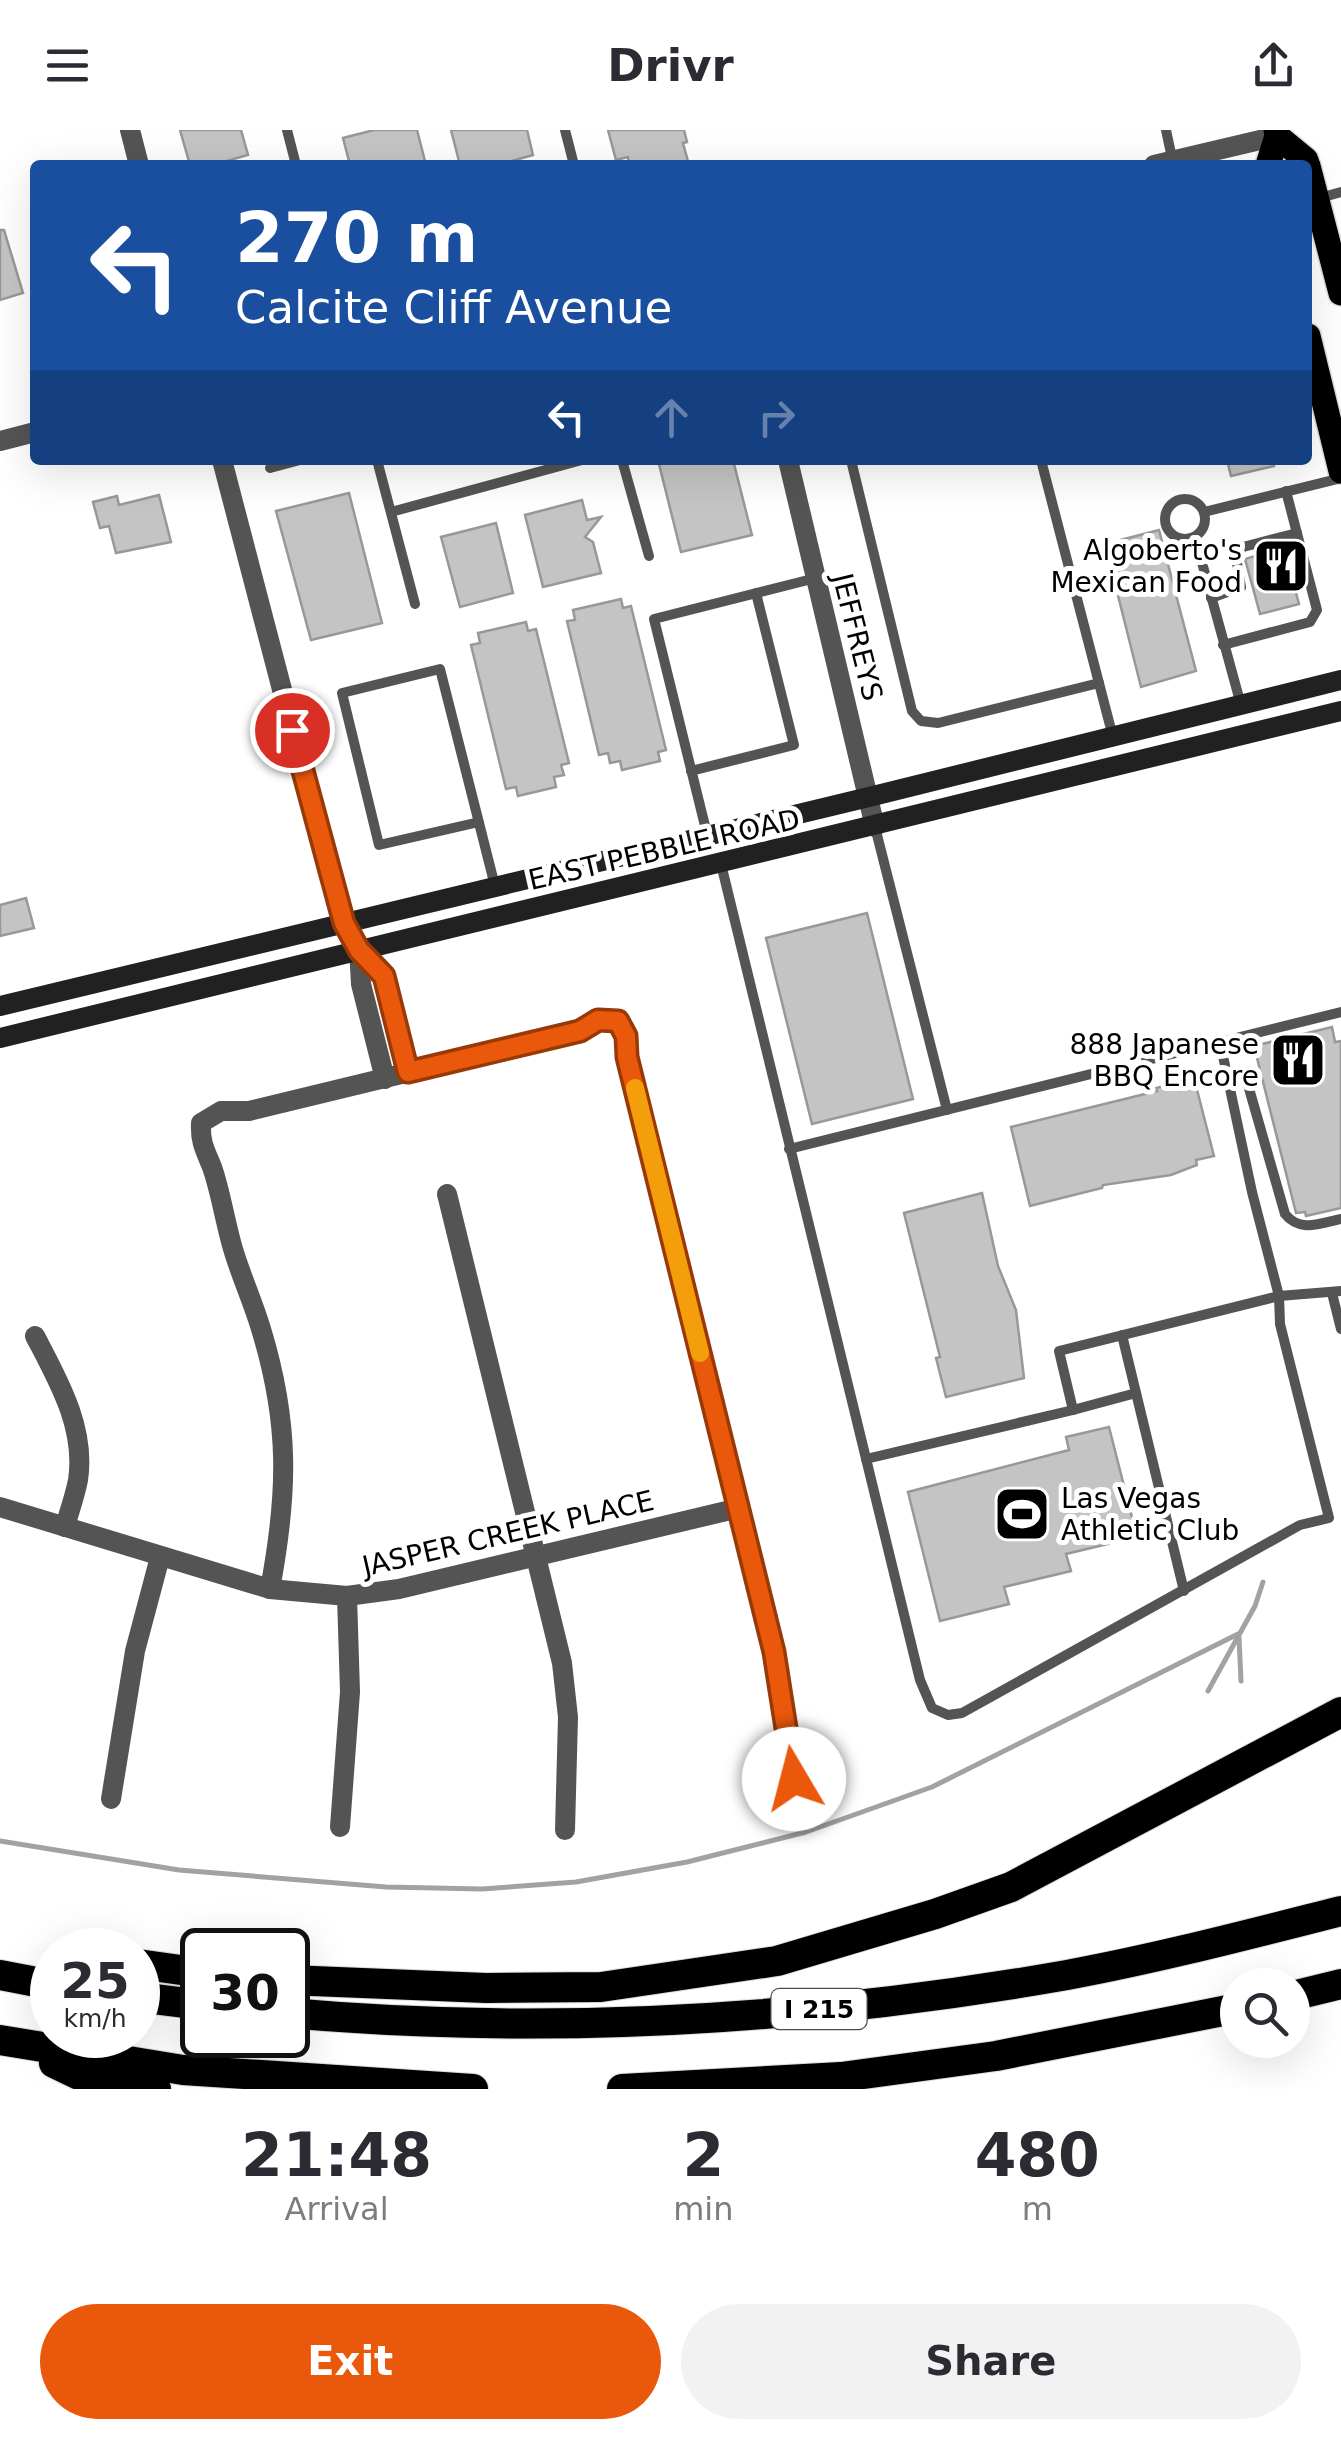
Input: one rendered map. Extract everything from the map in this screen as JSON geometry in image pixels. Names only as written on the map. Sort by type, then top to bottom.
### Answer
[{"type":"highway","points":[[310,1981],[486,1988],[601,1987],[777,1961],[1011,1887],[1341,1712]]},
{"type":"highway","name":"I 215","points":[[310,2015],[523,2024],[728,2016],[885,2003],[1068,1974],[1341,1911]]},
{"type":"highway","points":[[0,1975],[30,1981]]},
{"type":"highway","points":[[1310,1992],[1341,1984]]},
{"type":"highway","points":[[622,2089],[841,2077],[996,2056],[1220,2012]]},
{"type":"highway","points":[[5,2041],[79,2076],[156,2089]]},
{"type":"highway","points":[[5,2041],[183,2070],[473,2089]]},
{"type":"main road","points":[[1269,160],[1277,133],[1306,160]]},
{"type":"main road","points":[[1312,184],[1341,293]]},
{"type":"main road","points":[[1312,353],[1341,474]]},
{"type":"main road","name":"EAST PEBBLE ROAD","points":[[0,1006],[1341,680]]},
{"type":"main road","name":"EAST PEBBLE ROAD","points":[[0,1038],[875,828],[1341,711]]},
{"type":"street","points":[[130,130],[137,160]]},
{"type":"street","points":[[1181,160],[1277,133]]},
{"type":"street","points":[[0,441],[30,433]]},
{"type":"street","points":[[223,465],[344,923],[359,950],[384,976],[408,1072]]},
{"type":"street","name":"JEFFREYS","points":[[789,465],[875,828]]},
{"type":"street","points":[[359,950],[361,984],[385,1079]]},
{"type":"street","points":[[270,1589],[286,1480],[280,1411],[261,1330],[234,1254],[212,1167],[200,1144],[201,1123],[221,1111],[249,1111],[580,1031],[598,1020],[618,1021],[626,1036],[627,1057],[774,1652],[794,1779]]},
{"type":"street","points":[[447,1194],[556,1632],[566,1691],[566,1830]]},
{"type":"street","points":[[35,1336],[63,1388],[78,1443],[78,1481],[65,1527]]},
{"type":"street","name":"JASPER CREEK PLACE","points":[[0,1508],[270,1589],[347,1596],[399,1590],[739,1508]]},
{"type":"street","points":[[111,1798],[135,1651],[160,1557]]},
{"type":"street","points":[[340,1827],[350,1692],[347,1596]]},
{"type":"lane","points":[[287,130],[295,160]]},
{"type":"lane","points":[[565,130],[573,160]]},
{"type":"lane","points":[[1166,130],[1167,160]]},
{"type":"lane","points":[[1316,199],[1341,192]]},
{"type":"lane","points":[[270,468],[281,465]]},
{"type":"lane","points":[[378,465],[415,604]]},
{"type":"lane","points":[[391,512],[564,465]]},
{"type":"lane","points":[[623,465],[649,556]]},
{"type":"lane","points":[[852,465],[912,710],[921,722],[938,724],[1099,683]]},
{"type":"lane","points":[[1043,465],[1112,736]]},
{"type":"lane","points":[[1204,512],[1341,474]]},
{"type":"lane","points":[[1223,645],[1310,622],[1317,610],[1286,491]]},
{"type":"lane","points":[[1182,499],[1195,502],[1204,512],[1204,525],[1194,537],[1184,540],[1166,528],[1165,513],[1182,499]]},
{"type":"lane","points":[[1210,598],[1240,587],[1236,557],[1242,547],[1297,532]]},
{"type":"lane","points":[[1194,537],[1241,704]]},
{"type":"lane","points":[[707,834],[654,619],[816,578]]},
{"type":"lane","points":[[691,771],[794,746],[756,594]]},
{"type":"lane","points":[[478,822],[380,846],[342,692],[440,670],[495,886]]},
{"type":"lane","points":[[875,828],[947,1110]]},
{"type":"lane","points":[[720,864],[925,1697],[932,1708],[948,1714],[962,1713],[1300,1525],[1329,1518],[1280,1324],[1279,1296],[1220,1042]]},
{"type":"lane","points":[[789,1149],[1341,1012]]},
{"type":"lane","points":[[1226,1073],[1248,1085],[1281,1204],[1292,1223],[1306,1226],[1341,1218]]},
{"type":"lane","points":[[1072,1410],[1059,1352],[1279,1296],[1337,1292],[1341,1328]]},
{"type":"lane","points":[[1122,1335],[1184,1591]]},
{"type":"lane","points":[[866,1459],[1136,1393]]},
{"type":"building","points":[[180,130],[241,130],[248,155],[230,160],[189,160]]},
{"type":"building","points":[[374,130],[417,130],[425,160],[349,160],[343,138]]},
{"type":"building","points":[[451,130],[527,130],[533,155],[515,160],[459,160]]},
{"type":"building","points":[[608,130],[684,130],[688,160],[616,160]]},
{"type":"building","points":[[0,230],[4,230],[23,293],[0,300]]},
{"type":"building","points":[[659,465],[734,465],[752,535],[681,552]]},
{"type":"building","points":[[1228,465],[1274,465],[1274,466],[1231,476]]},
{"type":"building","points":[[349,493],[382,623],[311,640],[276,511]]},
{"type":"building","points":[[159,495],[171,542],[116,553],[109,526],[100,528],[93,502],[117,496],[119,505]]},
{"type":"building","points":[[582,500],[587,520],[601,517],[585,537],[593,542],[601,573],[543,587],[525,515]]},
{"type":"building","points":[[496,523],[513,593],[460,607],[441,537]]},
{"type":"building","points":[[1159,530],[1196,671],[1141,687],[1105,544]]},
{"type":"building","points":[[1284,547],[1299,604],[1260,614],[1245,559]]},
{"type":"building","points":[[621,599],[623,608],[631,606],[666,750],[658,752],[660,761],[622,770],[620,761],[610,763],[608,753],[599,755],[567,621],[575,620],[573,610]]},
{"type":"building","points":[[526,622],[528,631],[536,629],[569,763],[561,765],[564,775],[554,777],[556,787],[518,796],[516,787],[506,789],[471,645],[480,643],[478,633]]},
{"type":"building","points":[[26,898],[34,928],[0,936],[0,905]]},
{"type":"building","points":[[867,913],[913,1099],[812,1124],[766,938]]},
{"type":"building","points":[[1332,1027],[1335,1042],[1341,1041],[1341,1208],[1306,1216],[1305,1212],[1296,1213],[1254,1046]]},
{"type":"building","points":[[1194,1078],[1214,1156],[1196,1160],[1197,1165],[1171,1175],[1103,1185],[1030,1206],[1011,1127]]},
{"type":"building","points":[[982,1193],[998,1266],[1016,1310],[1024,1378],[946,1397],[936,1358],[940,1357],[904,1213]]},
{"type":"building","name":"Las Vegas Athletic Club","points":[[1109,1427],[1137,1537],[1066,1554],[1071,1571],[1004,1587],[1009,1604],[940,1621],[908,1492],[1069,1450],[1066,1437]]},
{"type":"waterway","points":[[1208,1691],[1255,1606],[1263,1582]]},
{"type":"waterway","points":[[0,1841],[179,1870],[386,1887],[482,1889],[576,1882],[687,1862],[806,1832],[932,1787],[1238,1634]]},
{"type":"waterway","points":[[1239,1637],[1241,1681]]},
{"type":"slow traffic","points":[[635,1088],[700,1353]]},
{"type":"place","name":"Algoberto's Mexican Food","points":[[1281,566]]},
{"type":"place","name":"888 Japanese BBQ Encore","points":[[1298,1060]]},
{"type":"place","name":"Las Vegas Athletic Club","points":[[1022,1514]]},
{"type":"route","points":[[292,730],[344,923],[359,950],[384,976],[408,1072],[580,1031],[598,1020],[618,1021],[626,1036],[627,1057],[774,1652],[794,1779]]}]
